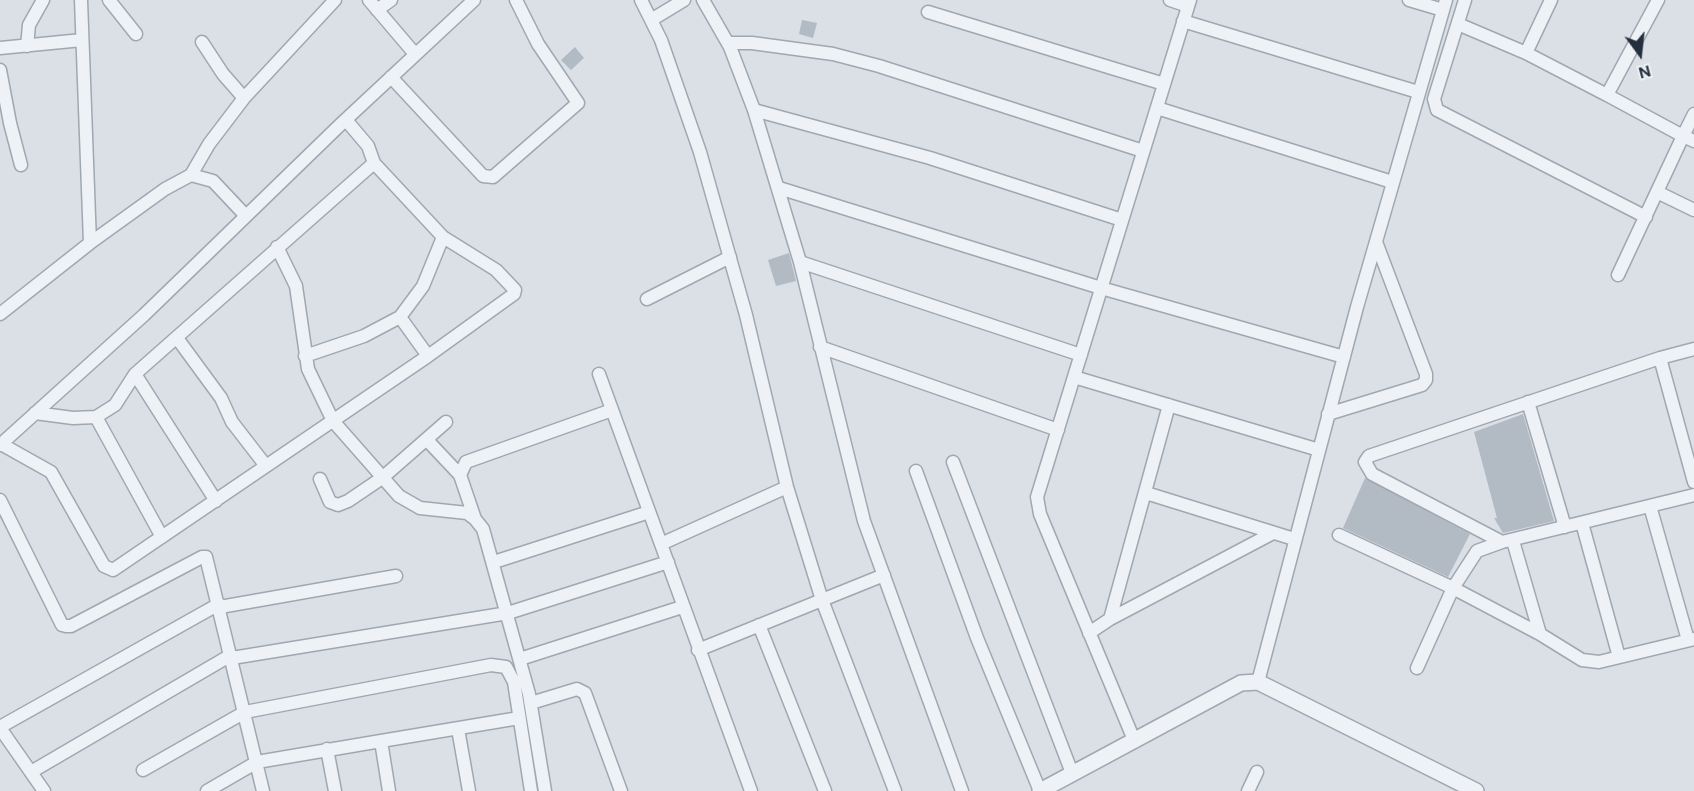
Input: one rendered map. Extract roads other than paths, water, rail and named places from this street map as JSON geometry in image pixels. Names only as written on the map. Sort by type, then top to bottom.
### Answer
[{"type":"street","points":[[27,45],[29,25],[43,0]]},
{"type":"street","points":[[81,0],[90,243]]},
{"type":"street","points":[[109,0],[136,34]]},
{"type":"street","points":[[0,314],[90,243],[165,189],[191,175],[209,144],[244,98],[335,0]]},
{"type":"street","points":[[391,0],[373,5],[415,54]]},
{"type":"street","points":[[346,120],[368,146],[374,163],[443,237],[496,270],[515,292],[428,356],[216,501],[113,570],[108,570],[51,472],[1,444],[144,315],[346,120],[392,77],[415,54],[474,0]]},
{"type":"street","points":[[392,77],[483,176],[493,177],[578,103],[538,44],[516,0]]},
{"type":"street","points":[[641,0],[661,40],[700,152],[746,315],[787,487],[822,600],[895,791]]},
{"type":"street","points":[[651,20],[684,0]]},
{"type":"street","points":[[703,0],[728,43],[754,110],[800,262],[864,521],[962,791]]},
{"type":"street","points":[[1134,740],[1040,514],[1037,497],[1189,3],[1170,0]]},
{"type":"street","points":[[1258,682],[1318,450],[1392,182],[1444,5],[1409,0]]},
{"type":"street","points":[[1465,0],[1434,99],[1437,110],[1646,217]]},
{"type":"street","points":[[1526,53],[1551,0]]},
{"type":"street","points":[[1607,95],[1658,0]]},
{"type":"street","points":[[928,12],[1164,84]]},
{"type":"street","points":[[1183,21],[1418,92]]},
{"type":"street","points":[[1458,24],[1526,53],[1689,139]]},
{"type":"street","points":[[0,48],[82,40]]},
{"type":"street","points":[[202,42],[223,74],[244,98]]},
{"type":"street","points":[[728,43],[752,43],[833,54],[916,77],[1143,151]]},
{"type":"street","points":[[0,70],[5,123],[21,165]]},
{"type":"street","points":[[1156,108],[1392,182]]},
{"type":"street","points":[[754,110],[930,158],[1122,220]]},
{"type":"street","points":[[1618,275],[1657,192],[1689,139],[1694,114]]},
{"type":"street","points":[[35,413],[73,418],[96,417],[120,400],[135,374],[374,163]]},
{"type":"street","points":[[191,175],[213,181],[246,216]]},
{"type":"street","points":[[779,188],[1101,288],[1344,357]]},
{"type":"street","points":[[1657,192],[1694,210]]},
{"type":"street","points":[[305,357],[364,336],[400,317],[423,286],[443,237]]},
{"type":"street","points":[[1328,414],[1422,385],[1426,380],[1426,374],[1376,242]]},
{"type":"street","points":[[277,247],[296,286],[308,369],[333,421],[399,496],[420,508],[457,510],[475,519]]},
{"type":"street","points":[[647,299],[730,258]]},
{"type":"street","points":[[800,262],[1081,355]]},
{"type":"street","points":[[400,317],[428,356]]},
{"type":"street","points":[[177,338],[221,398],[232,422],[266,466]]},
{"type":"street","points":[[820,347],[1058,430]]},
{"type":"street","points":[[1540,634],[1508,541],[1372,474],[1365,462],[1370,456],[1660,358],[1694,349]]},
{"type":"street","points":[[1660,358],[1694,482]]},
{"type":"street","points":[[135,374],[216,501]]},
{"type":"street","points":[[598,374],[751,791]]},
{"type":"street","points":[[1074,377],[1318,450]]},
{"type":"street","points":[[1528,402],[1565,528]]},
{"type":"street","points":[[1110,620],[1169,405]]},
{"type":"street","points":[[460,475],[463,466],[471,459],[612,410]]},
{"type":"street","points":[[96,417],[162,537]]},
{"type":"street","points":[[320,479],[328,499],[338,505],[348,501],[382,478],[446,422]]},
{"type":"street","points":[[427,440],[460,475],[475,519],[483,529],[494,562],[531,703],[545,791]]},
{"type":"street","points":[[953,462],[1072,773]]},
{"type":"street","points":[[916,471],[981,648],[1040,791],[1241,683],[1258,682],[1476,791]]},
{"type":"street","points":[[661,544],[787,487]]},
{"type":"street","points":[[1146,493],[1294,539]]},
{"type":"street","points":[[1417,668],[1454,588],[1477,551],[1508,541],[1694,495]]},
{"type":"street","points":[[0,500],[62,625],[70,627],[204,556],[208,560],[263,791]]},
{"type":"street","points":[[1339,535],[1454,588],[1540,634],[1582,660],[1599,662],[1691,639],[1650,506]]},
{"type":"street","points":[[494,562],[649,512]]},
{"type":"street","points":[[1582,523],[1619,657]]},
{"type":"street","points":[[1089,633],[1273,533]]},
{"type":"street","points":[[31,772],[232,656],[507,613],[668,562]]},
{"type":"street","points":[[698,650],[884,575]]},
{"type":"street","points":[[44,791],[0,728],[219,606],[396,576]]},
{"type":"street","points":[[520,659],[682,607]]},
{"type":"street","points":[[759,625],[825,791]]},
{"type":"street","points":[[143,770],[245,712],[491,665],[506,668],[514,682],[531,791]]},
{"type":"street","points":[[531,703],[577,689],[585,693],[621,791]]},
{"type":"street","points":[[207,791],[256,762],[519,718]]},
{"type":"street","points":[[458,729],[469,791]]},
{"type":"street","points":[[381,741],[389,791]]},
{"type":"street","points":[[327,749],[335,791]]},
{"type":"street","points":[[1248,791],[1257,772]]}]
